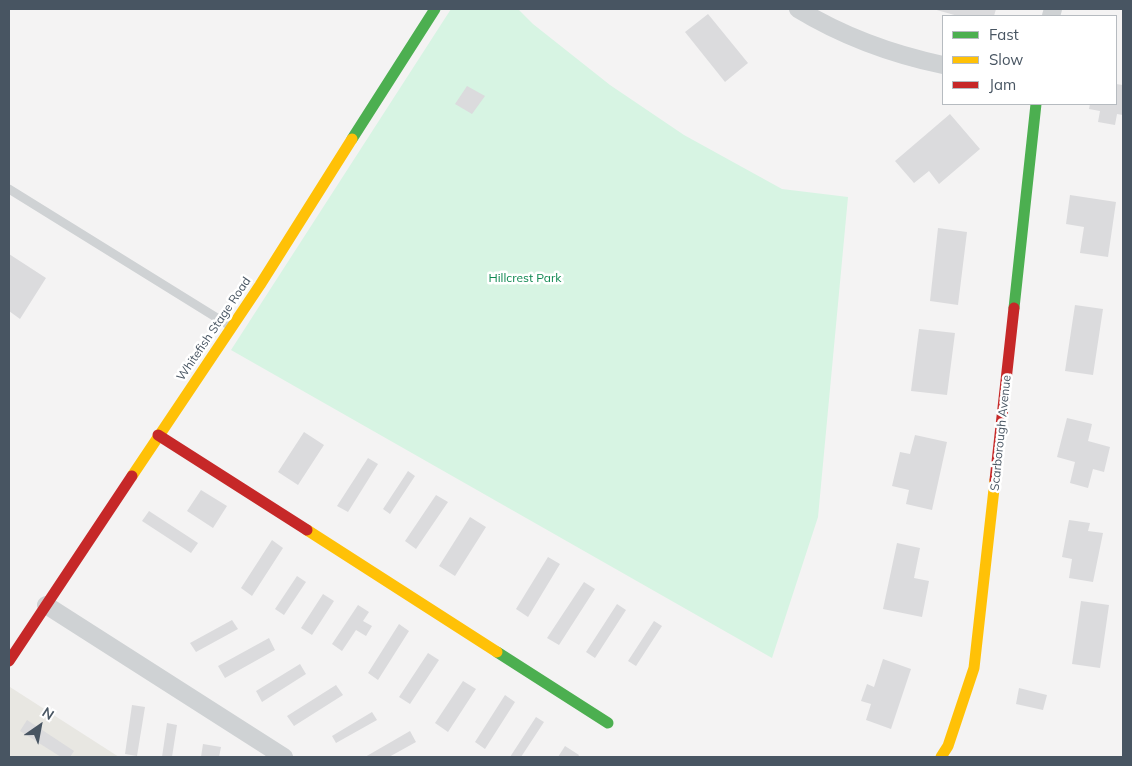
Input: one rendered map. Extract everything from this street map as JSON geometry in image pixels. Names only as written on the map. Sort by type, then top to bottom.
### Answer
[{"type":"street","name":"Whitefish Stage Road","points":[[9,661],[158,435],[232,327],[435,9]]},
{"type":"street","points":[[798,9],[828,27],[882,50],[942,65]]},
{"type":"street","name":"Scarborough Avenue","points":[[941,757],[948,746],[974,668],[977,648],[1036,105]]},
{"type":"street","points":[[158,435],[608,723]]},
{"type":"street","points":[[46,606],[284,757]]},
{"type":"lane","points":[[9,189],[232,327]]},
{"type":"shaded area","points":[[10,687],[119,757],[9,757]]},
{"type":"green space","name":"Hillcrest Park","points":[[451,9],[518,9],[533,24],[610,85],[684,135],[782,189],[848,197],[818,517],[772,658],[231,350]]},
{"type":"building","points":[[933,9],[996,9],[994,15],[954,15]]},
{"type":"building","points":[[708,14],[748,63],[725,82],[685,32]]},
{"type":"building","points":[[1117,84],[1123,85],[1123,115],[1117,114],[1115,125],[1098,122],[1100,111],[1089,109],[1090,105],[1117,105]]},
{"type":"building","points":[[467,86],[485,96],[472,114],[455,104]]},
{"type":"building","points":[[950,114],[980,149],[939,184],[929,171],[914,183],[895,161]]},
{"type":"building","points":[[1070,195],[1116,202],[1108,257],[1080,253],[1084,227],[1066,224]]},
{"type":"building","points":[[938,228],[967,232],[958,305],[930,301]]},
{"type":"building","points":[[9,254],[46,278],[20,319],[9,311]]},
{"type":"building","points":[[1075,305],[1103,309],[1093,375],[1065,371]]},
{"type":"building","points":[[919,329],[955,333],[947,395],[911,391]]},
{"type":"building","points":[[1067,418],[1092,424],[1088,441],[1110,447],[1104,472],[1093,469],[1088,488],[1070,483],[1075,462],[1057,457]]},
{"type":"building","points":[[304,432],[324,445],[298,485],[278,472]]},
{"type":"building","points":[[915,435],[947,442],[932,510],[906,504],[909,490],[892,486],[900,452],[910,454]]},
{"type":"building","points":[[368,458],[378,464],[348,512],[337,506]]},
{"type":"building","points":[[408,471],[415,476],[390,514],[383,509]]},
{"type":"building","points":[[201,490],[227,506],[213,528],[187,511]]},
{"type":"building","points":[[436,495],[448,502],[416,549],[405,541]]},
{"type":"building","points":[[149,511],[198,543],[191,553],[142,521]]},
{"type":"building","points":[[470,517],[486,527],[455,576],[439,566]]},
{"type":"building","points":[[1069,520],[1090,523],[1088,531],[1103,533],[1093,582],[1069,578],[1072,559],[1062,557]]},
{"type":"building","points":[[272,540],[283,548],[252,596],[241,588]]},
{"type":"building","points":[[897,543],[920,548],[914,578],[929,581],[922,617],[883,609]]},
{"type":"building","points":[[548,557],[560,564],[528,617],[516,609]]},
{"type":"building","points":[[297,576],[306,582],[284,615],[275,609]]},
{"type":"building","points":[[584,582],[595,589],[559,645],[547,638]]},
{"type":"building","points":[[323,594],[334,601],[312,635],[301,628]]},
{"type":"building","points":[[1081,601],[1109,605],[1100,668],[1072,664]]},
{"type":"building","points":[[617,604],[626,610],[595,658],[586,652]]},
{"type":"building","points":[[358,605],[369,612],[363,621],[372,626],[366,636],[356,630],[342,651],[332,644]]},
{"type":"building","points":[[232,620],[238,629],[196,652],[190,643]]},
{"type":"building","points":[[654,621],[662,626],[636,666],[628,661]]},
{"type":"building","points":[[399,624],[409,631],[378,680],[368,673]]},
{"type":"building","points":[[269,638],[275,650],[225,678],[218,666]]},
{"type":"building","points":[[428,653],[439,660],[410,704],[399,697]]},
{"type":"building","points":[[883,659],[911,669],[891,729],[866,720],[871,704],[861,701],[867,684],[874,687]]},
{"type":"building","points":[[300,664],[306,674],[262,702],[256,691]]},
{"type":"building","points":[[463,681],[476,689],[448,732],[435,723]]},
{"type":"building","points":[[336,685],[343,695],[294,726],[287,716]]},
{"type":"building","points":[[1019,688],[1047,695],[1043,710],[1016,704]]},
{"type":"building","points":[[505,695],[515,702],[485,749],[475,742]]},
{"type":"building","points":[[132,705],[145,707],[137,756],[125,754]]},
{"type":"building","points":[[372,712],[377,720],[336,743],[332,736]]},
{"type":"building","points":[[536,717],[544,722],[521,757],[510,757]]},
{"type":"building","points":[[27,720],[74,751],[70,757],[61,757],[20,731]]},
{"type":"building","points":[[167,723],[177,725],[172,757],[162,757]]},
{"type":"building","points":[[410,731],[416,742],[389,757],[365,757]]},
{"type":"building","points":[[203,744],[221,747],[219,757],[201,757]]},
{"type":"building","points":[[565,746],[579,755],[578,757],[558,757]]},
{"type":"traffic: fast","points":[[352,139],[435,9]]},
{"type":"traffic: fast","points":[[1014,308],[1036,105]]},
{"type":"traffic: fast","points":[[497,652],[608,723]]},
{"type":"traffic: slow","points":[[132,476],[260,285],[352,139]]},
{"type":"traffic: slow","points":[[941,757],[948,746],[974,668],[995,480]]},
{"type":"traffic: slow","points":[[307,530],[497,652]]},
{"type":"traffic: jam","points":[[995,480],[1014,308]]},
{"type":"traffic: jam","points":[[158,435],[307,530]]},
{"type":"traffic: jam","points":[[9,661],[132,476]]}]
